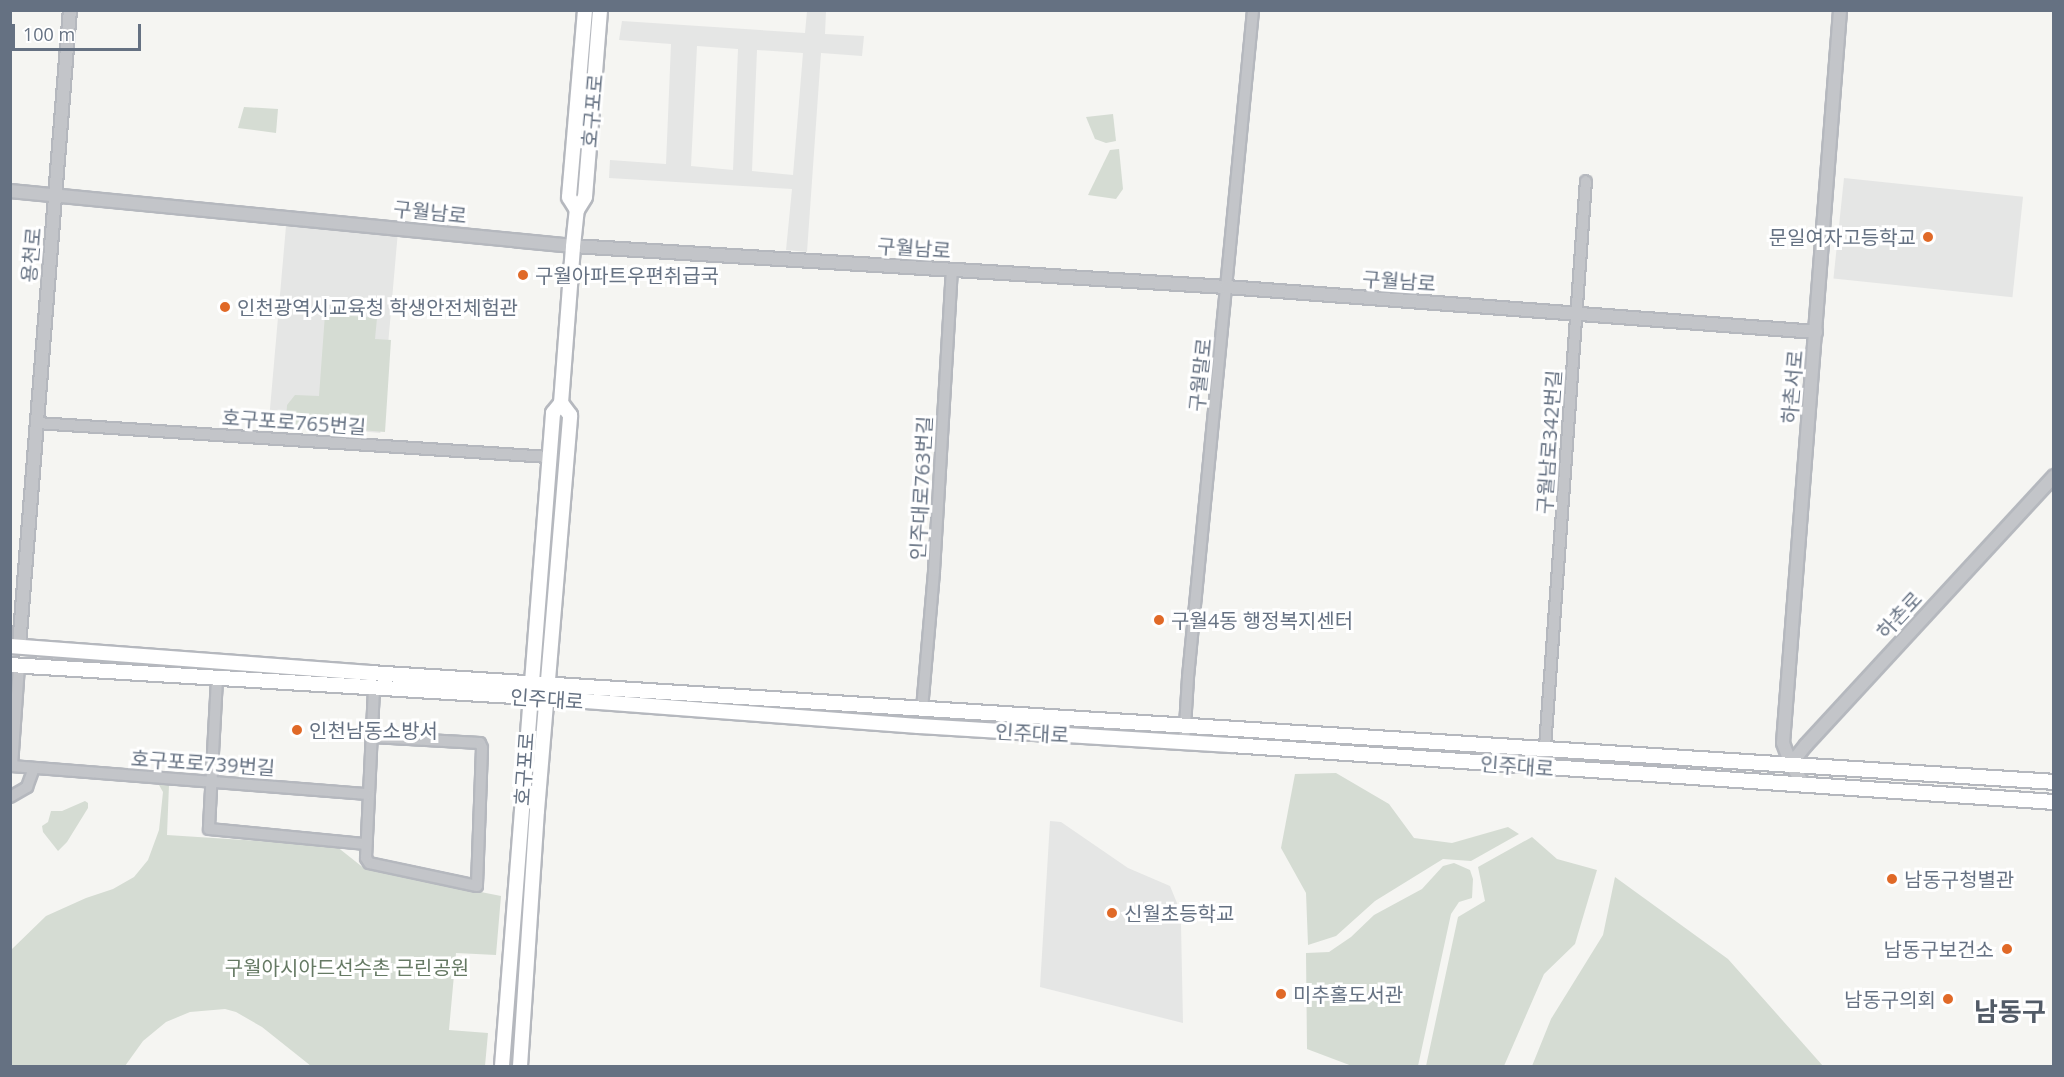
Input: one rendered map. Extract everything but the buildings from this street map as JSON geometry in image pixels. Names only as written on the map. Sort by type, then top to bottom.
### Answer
[{"type":"main road","name":"호구포로","points":[[577,210],[569,197],[585,10]]},
{"type":"main road","name":"호구포로","points":[[502,1066],[549,457],[553,414],[561,404],[577,210],[585,197],[600,10]]},
{"type":"main road","name":"호구포로","points":[[520,1066],[546,698],[570,415],[561,404]]},
{"type":"main road","name":"인주대로","points":[[15,646],[922,709],[1545,747],[2054,782]]},
{"type":"main road","name":"인주대로","points":[[14,665],[546,698],[2054,802]]},
{"type":"street","name":"용천로","points":[[15,646],[37,423],[70,10]]},
{"type":"street","name":"구월말로","points":[[1184,743],[1188,677],[1252,10]]},
{"type":"street","name":"하촌서로","points":[[1791,764],[1783,743],[1840,10]]},
{"type":"street","name":"구월남로342번길","points":[[1545,747],[1586,181]]},
{"type":"street","name":"구월남로","points":[[10,191],[573,246],[1226,287],[1816,333]]},
{"type":"street","name":"인주대로763번길","points":[[922,709],[934,571],[952,270]]},
{"type":"street","name":"호구포로765번길","points":[[37,423],[549,457]]},
{"type":"street","name":"하촌로","points":[[1791,764],[1835,711],[2054,476]]},
{"type":"street","points":[[11,766],[14,665]]},
{"type":"street","points":[[217,679],[209,829],[366,844]]},
{"type":"street","points":[[373,736],[480,743],[482,748],[477,886],[369,862],[366,858],[374,689]]},
{"type":"street","points":[[1791,764],[1804,785]]},
{"type":"street","name":"호구포로739번길","points":[[11,766],[369,794]]},
{"type":"street","points":[[10,797],[27,787],[34,768]]},
{"type":"shaded area","points":[[807,11],[826,11],[825,34],[864,36],[862,56],[821,53],[807,252],[786,250],[792,189],[609,178],[610,160],[666,164],[671,44],[619,40],[622,21],[805,33]],"holes":[[[697,46],[738,49],[733,170],[691,166]],[[757,50],[803,53],[793,175],[752,171]]]},
{"type":"shaded area","name":"문일여자고등학교","points":[[1844,178],[2023,197],[2012,297],[1833,278]]},
{"type":"shaded area","points":[[286,226],[398,236],[380,433],[269,423]]},
{"type":"shaded area","name":"신월초등학교","points":[[1050,821],[1061,822],[1128,868],[1170,886],[1177,903],[1181,924],[1183,1023],[1040,987]]},
{"type":"green space","points":[[244,107],[278,109],[276,133],[238,128]]},
{"type":"green space","points":[[1113,114],[1116,141],[1106,143],[1095,139],[1086,117]]},
{"type":"green space","points":[[1119,149],[1123,189],[1116,199],[1088,195],[1110,150]]},
{"type":"green space","points":[[325,314],[377,318],[375,339],[391,340],[385,432],[286,424],[287,405],[295,395],[319,396]]},
{"type":"green space","points":[[1336,773],[1389,804],[1414,838],[1452,843],[1508,827],[1519,834],[1471,861],[1443,859],[1375,901],[1336,936],[1308,945],[1306,893],[1281,848],[1295,774]]},
{"type":"green space","name":"구월아시아드선수촌 근린공원","points":[[159,785],[169,785],[167,835],[336,846],[365,869],[501,896],[496,955],[456,953],[449,1030],[488,1033],[485,1066],[311,1066],[262,1027],[236,1012],[225,1009],[190,1012],[166,1022],[143,1041],[125,1066],[11,1066],[11,950],[46,916],[113,889],[134,877],[148,860],[159,830],[163,792]]},
{"type":"green space","points":[[85,801],[88,803],[88,808],[67,842],[58,851],[43,832],[42,826],[48,822],[51,811],[62,811]]},
{"type":"green space","points":[[1532,837],[1557,859],[1597,870],[1575,944],[1544,974],[1504,1066],[1426,1066],[1458,917],[1485,901],[1478,867]]},
{"type":"green space","points":[[1454,863],[1470,870],[1473,879],[1472,898],[1459,902],[1451,914],[1418,1066],[1352,1066],[1307,1049],[1306,953],[1329,952],[1351,937],[1374,915],[1422,889],[1443,866]]},
{"type":"green space","points":[[1615,877],[1728,959],[1823,1066],[1532,1066],[1551,1019],[1603,935]]},
{"type":"place","name":"문일여자고등학교","points":[[1928,237]]},
{"type":"place","name":"구월아파트우편취급국","points":[[523,275]]},
{"type":"place","name":"인천광역시교육청 학생안전체험관","points":[[225,307]]},
{"type":"place","name":"구월4동 행정복지센터","points":[[1159,620]]},
{"type":"place","name":"인천남동소방서","points":[[297,730]]},
{"type":"place","name":"남동구청별관","points":[[1892,879]]},
{"type":"place","name":"신월초등학교","points":[[1112,913]]},
{"type":"place","name":"남동구보건소","points":[[2007,949]]},
{"type":"place","name":"미추홀도서관","points":[[1281,994]]},
{"type":"place","name":"남동구의회","points":[[1948,999]]},
{"type":"district","name":"남동구","points":[[2010,1012]]}]
